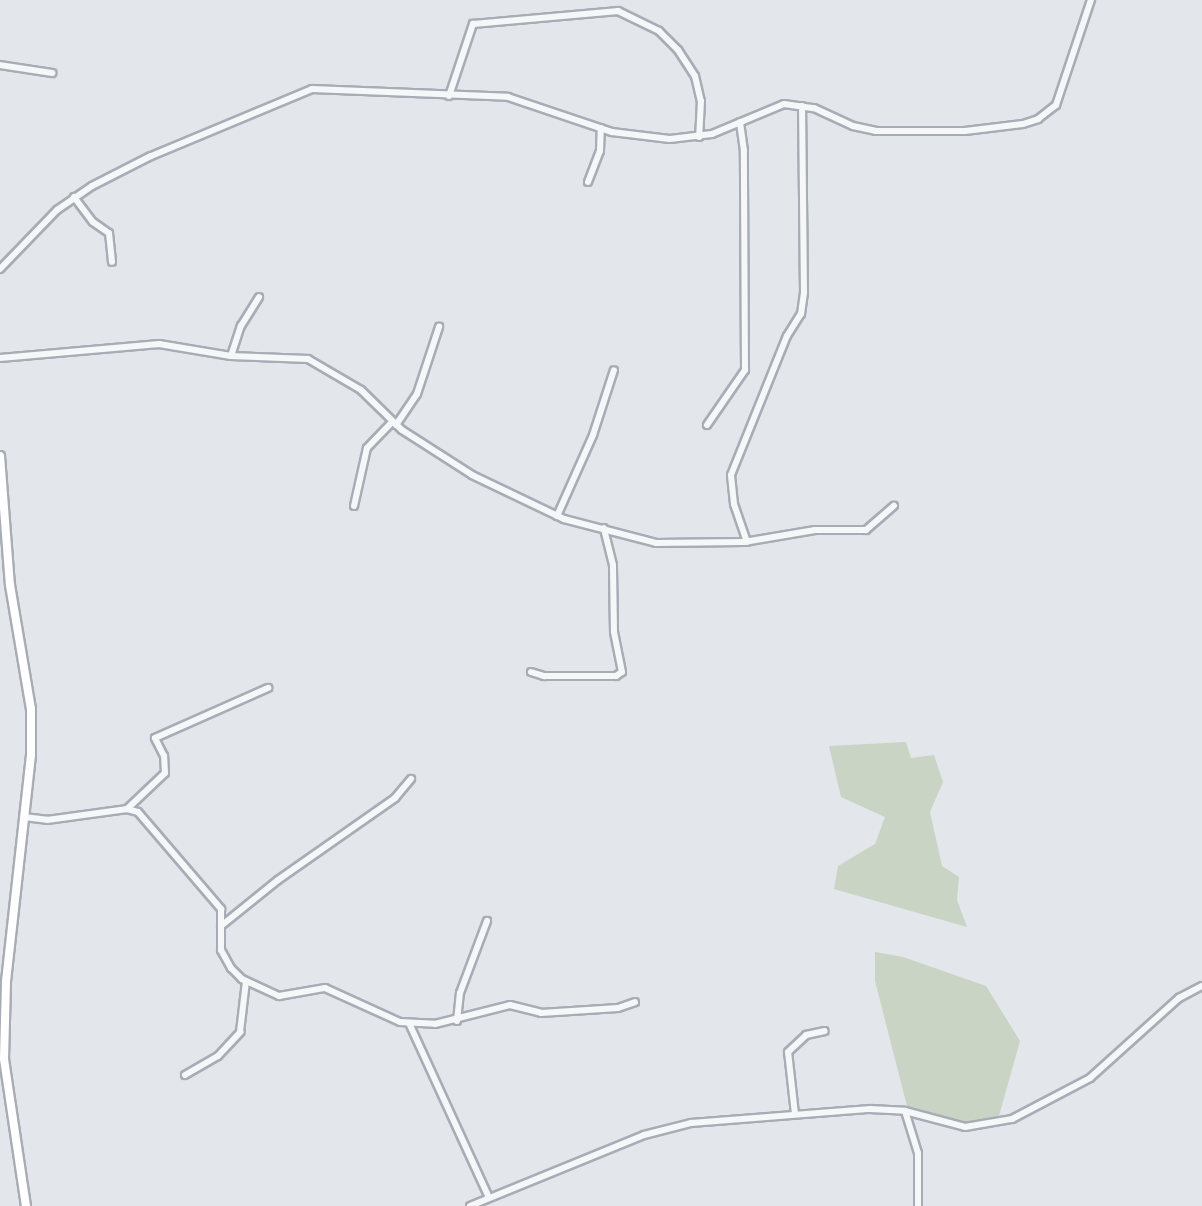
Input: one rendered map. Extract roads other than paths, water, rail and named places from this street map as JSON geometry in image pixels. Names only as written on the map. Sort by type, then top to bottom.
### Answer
[{"type":"street","points":[[0,269],[74,197],[151,156],[307,90],[337,88],[449,96],[508,97],[602,128],[658,139],[699,137],[784,104],[802,106],[876,131],[965,131],[1038,119],[1056,105],[1091,0]]},
{"type":"street","points":[[449,96],[473,24],[618,11],[659,31],[678,50],[696,76],[701,101],[699,137]]},
{"type":"street","points":[[0,65],[52,73]]},
{"type":"street","points":[[747,542],[734,504],[731,475],[787,336],[801,314],[804,293],[802,106]]},
{"type":"street","points":[[707,425],[745,370],[744,151],[740,122]]},
{"type":"street","points":[[588,182],[600,151],[602,128]]},
{"type":"street","points":[[74,197],[93,222],[109,233],[112,262]]},
{"type":"street","points":[[231,356],[241,326],[259,297]]},
{"type":"street","points":[[354,506],[367,448],[394,423],[417,394],[439,327]]},
{"type":"street","points":[[0,358],[159,344],[231,356],[286,356],[316,362],[361,390],[394,423],[472,475],[557,516],[666,544],[747,542],[822,529],[866,530],[894,506]]},
{"type":"street","points":[[557,516],[593,435],[614,370]]},
{"type":"street","points":[[0,456],[3,546],[31,709],[31,755],[3,983],[4,1059],[26,1206]]},
{"type":"street","points":[[531,672],[544,676],[616,676],[622,672],[614,632],[613,566],[604,528]]},
{"type":"street","points":[[127,809],[165,773],[164,756],[155,738],[268,688]]},
{"type":"street","points":[[221,926],[278,880],[395,798],[411,779]]},
{"type":"street","points":[[24,817],[47,820],[127,809],[138,812],[153,826],[221,909],[224,959],[246,981],[285,997],[313,988],[332,990],[364,1007],[409,1023],[457,1021],[479,1010],[510,1005],[541,1012],[618,1008],[635,1002]]},
{"type":"street","points":[[457,1021],[460,993],[487,921]]},
{"type":"street","points":[[185,1075],[218,1056],[240,1032],[246,981]]},
{"type":"street","points":[[470,1206],[659,1129],[691,1123],[795,1114],[905,1111],[965,1127],[1012,1119],[1090,1078],[1179,998],[1202,986]]},
{"type":"street","points":[[409,1023],[489,1198]]},
{"type":"street","points":[[795,1114],[788,1052],[806,1035],[825,1031]]},
{"type":"street","points":[[905,1111],[918,1153],[918,1206]]}]
